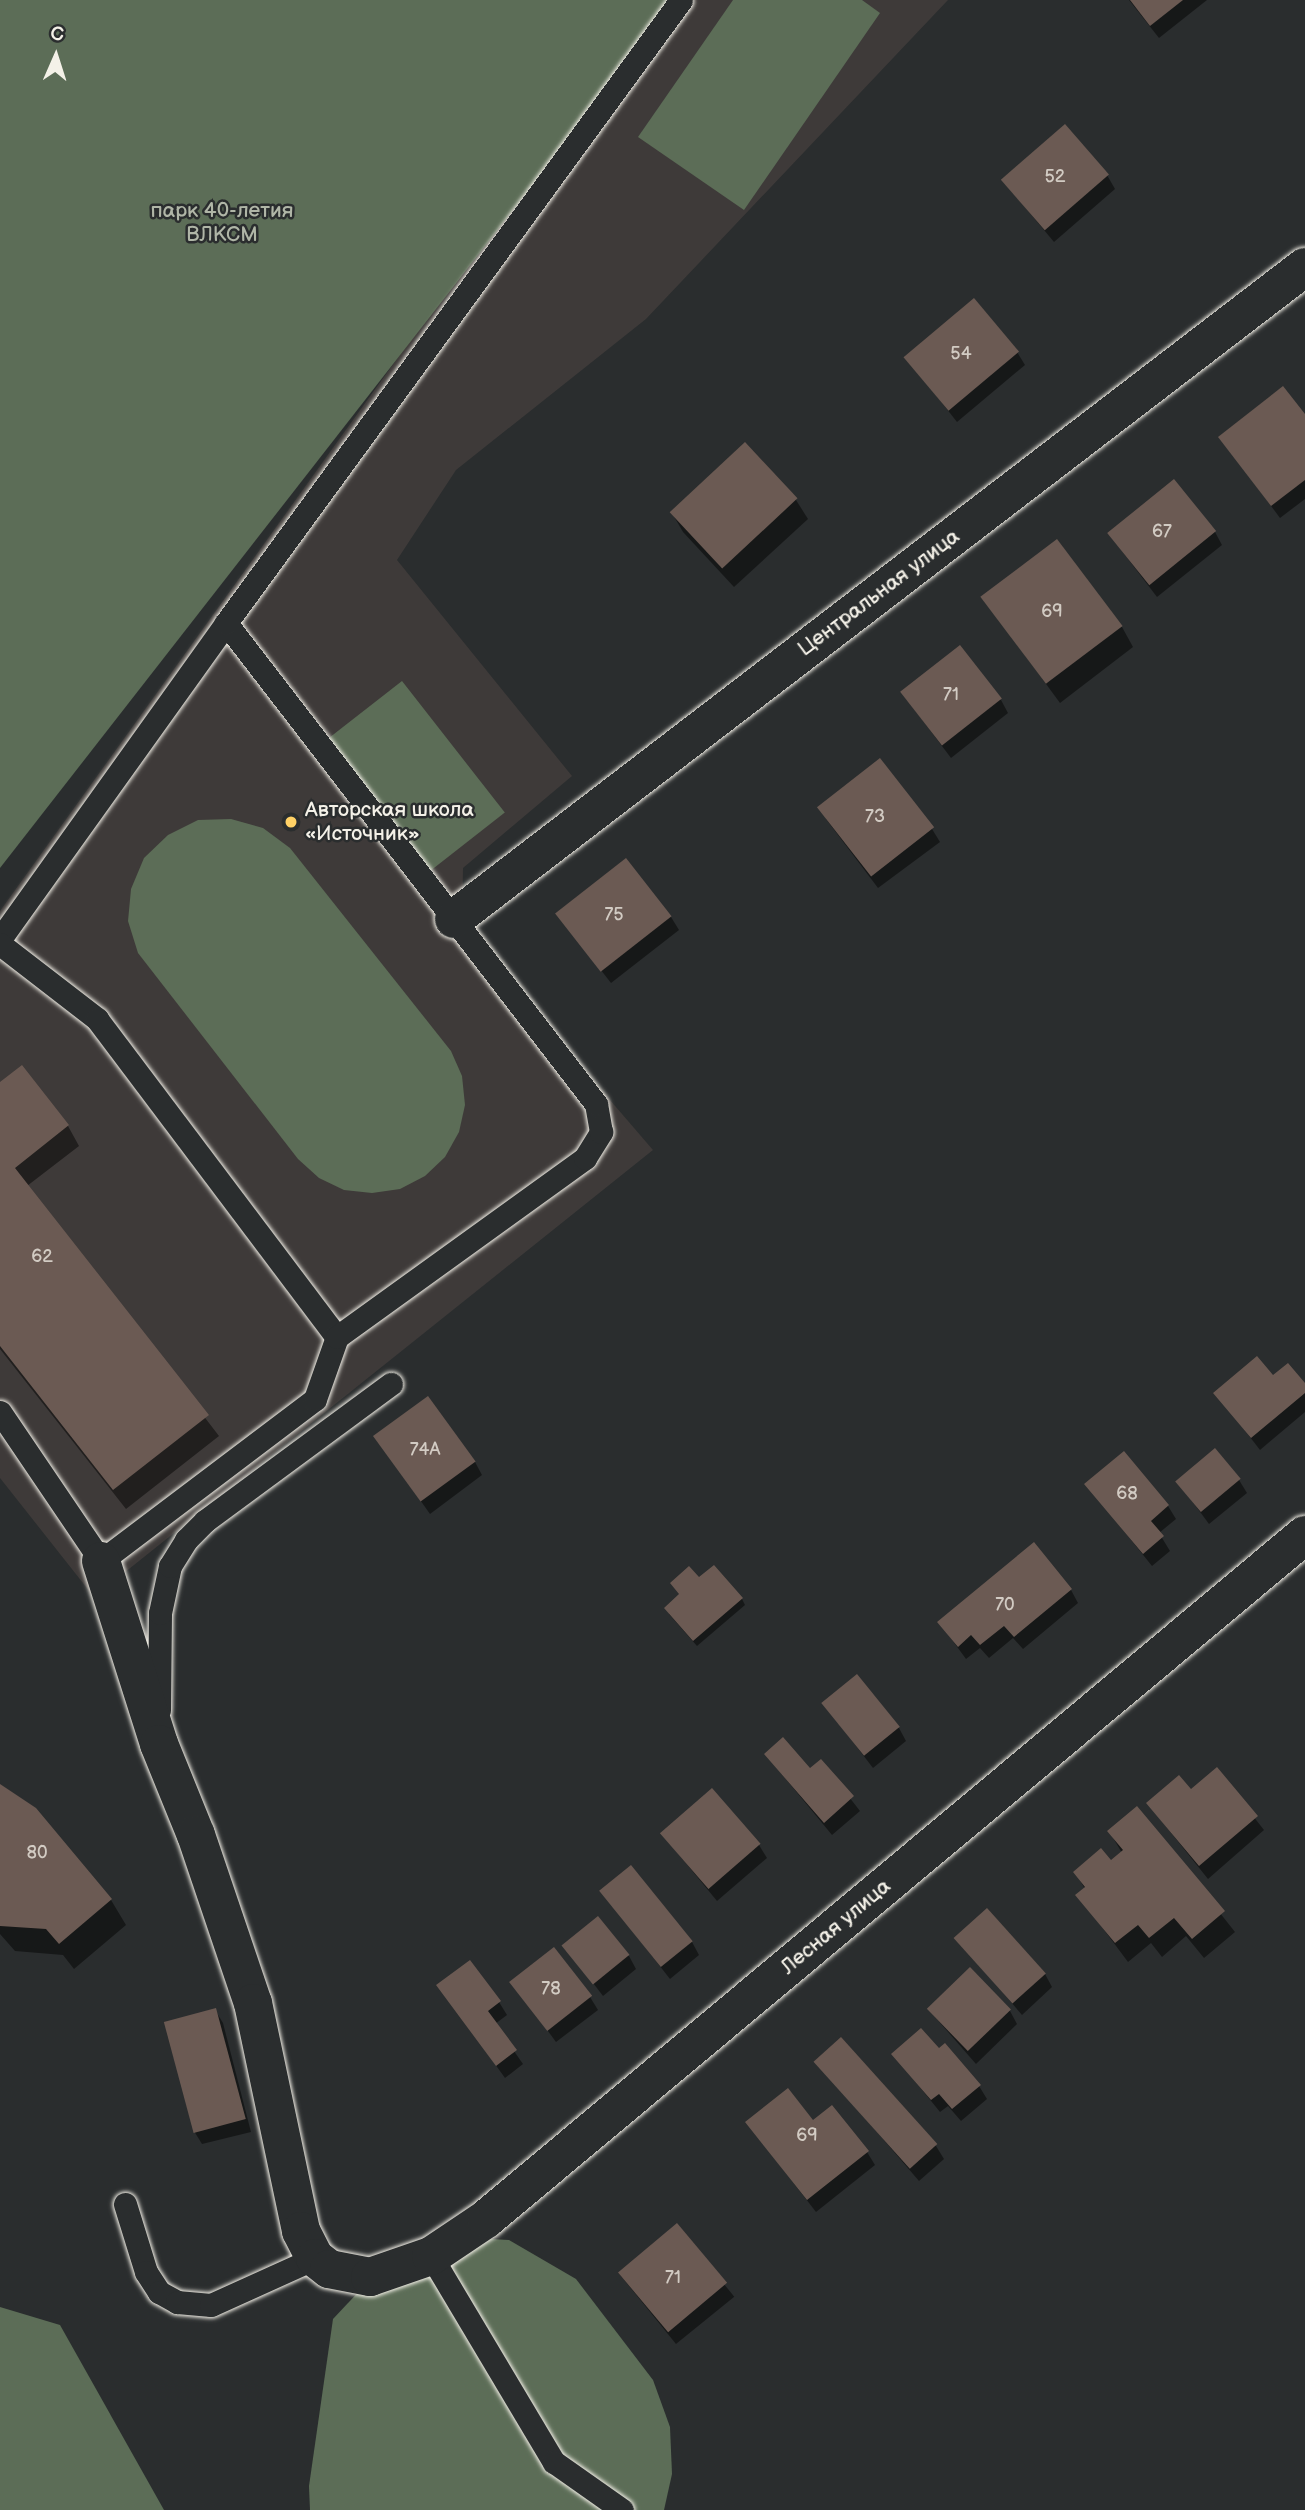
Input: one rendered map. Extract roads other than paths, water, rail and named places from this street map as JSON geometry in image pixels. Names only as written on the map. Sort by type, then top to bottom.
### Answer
[{"type":"street","name":"Центральная улица","points":[[454,919],[1303,274]]},
{"type":"street","name":"Лесная улица","points":[[330,2265],[370,2277],[431,2256],[486,2219],[1305,1535]]},
{"type":"street","points":[[101,1561],[159,1744],[196,1835],[253,2003],[301,2231],[330,2265]]},
{"type":"lane","points":[[337,1337],[97,1019],[0,942],[226,623],[681,0]]},
{"type":"lane","points":[[0,1412],[101,1561],[315,1399],[337,1337],[585,1158],[601,1132],[596,1104],[226,623]]},
{"type":"lane","points":[[159,1744],[160,1613],[170,1566],[186,1540],[205,1521],[391,1384]]},
{"type":"lane","points":[[125,2204],[146,2272],[159,2292],[177,2302],[211,2305],[330,2265]]},
{"type":"lane","points":[[431,2256],[554,2462],[622,2510]]},
{"type":"place","name":"Авторская школа «Источник»","points":[[291,822]]},
{"type":"park label","name":"парк 40-летия ВЛКСМ","points":[[222,223]]}]
